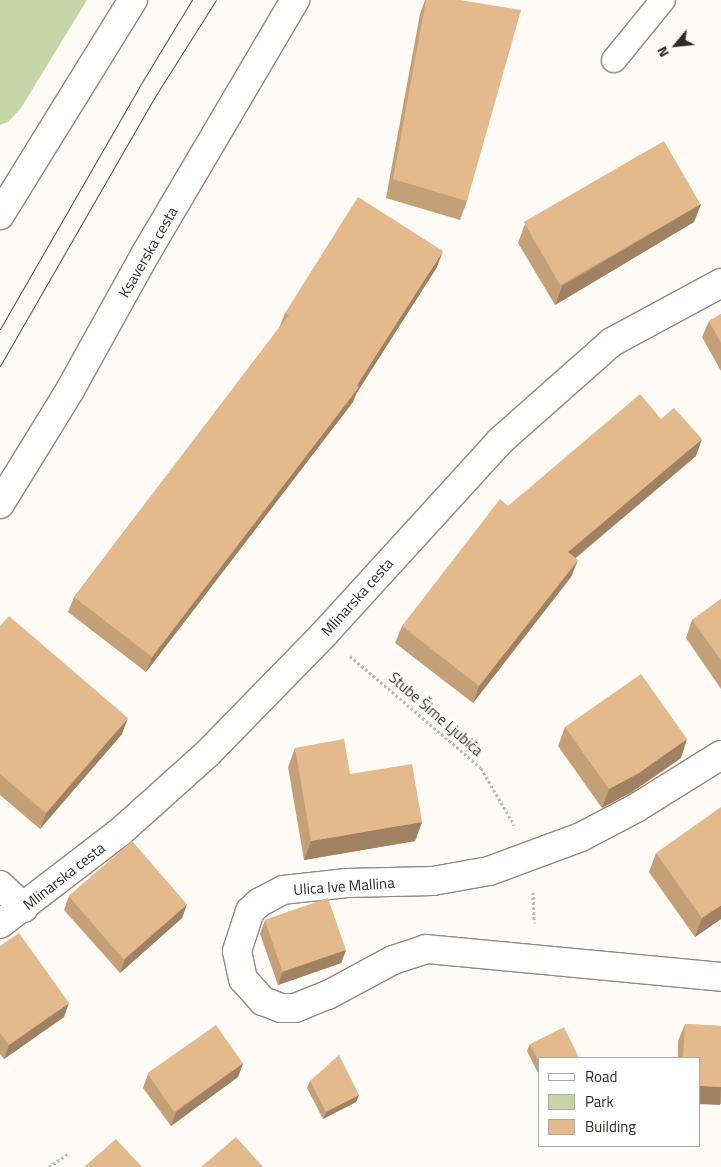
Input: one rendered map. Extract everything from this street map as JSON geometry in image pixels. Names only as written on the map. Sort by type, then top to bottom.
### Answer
[{"type":"street","points":[[4,199],[133,0]]},
{"type":"street","name":"Ksaverska cesta","points":[[0,504],[70,390],[146,253],[296,0]]},
{"type":"street","name":"Mlinarska cesta","points":[[0,924],[24,908],[120,832],[208,753],[324,634],[500,441],[612,342],[721,283]]},
{"type":"street","name":"Ulica Ive Mallina","points":[[721,755],[581,837],[489,871],[433,881],[347,883],[283,890],[250,910],[237,951],[243,979],[263,1001],[281,1008],[295,1008],[320,998],[393,960],[426,948],[721,977]]},
{"type":"street","points":[[0,884],[24,908]]},
{"type":"lane","points":[[614,60],[663,0]]},
{"type":"path","name":"Stube Šime Ljubića","points":[[350,655],[481,768],[531,856],[536,959]]},
{"type":"path","points":[[49,1167],[69,1153]]},
{"type":"green space","points":[[0,0],[87,0],[21,108],[8,122],[0,125]]},
{"type":"building","points":[[426,0],[460,0],[521,10],[467,201],[393,179]]},
{"type":"building","points":[[664,141],[700,204],[560,285],[524,222]]},
{"type":"building","points":[[358,197],[443,251],[357,385],[359,387],[152,657],[74,597],[289,315],[285,313]]},
{"type":"building","points":[[721,314],[721,343],[709,321]]},
{"type":"building","points":[[640,394],[661,419],[674,408],[702,439],[568,552],[578,560],[479,686],[402,626],[500,499],[508,506]]},
{"type":"building","points":[[721,599],[721,660],[692,620]]},
{"type":"building","points":[[9,616],[128,718],[46,813],[0,774],[0,626]]},
{"type":"building","points":[[641,674],[687,739],[639,773],[609,789],[565,727]]},
{"type":"building","points":[[344,739],[350,774],[412,764],[422,822],[311,841],[295,748]]},
{"type":"building","points":[[721,807],[721,905],[702,918],[656,853]]},
{"type":"building","points":[[132,841],[187,904],[124,960],[69,896]]},
{"type":"building","points":[[328,898],[346,950],[283,972],[265,920]]},
{"type":"building","points":[[19,933],[69,1003],[9,1045],[0,1033],[0,946]]},
{"type":"building","points":[[685,1024],[721,1026],[721,1087],[701,1086],[701,1057],[683,1057]]},
{"type":"building","points":[[216,1025],[243,1064],[174,1112],[147,1073]]},
{"type":"building","points":[[564,1027],[579,1057],[538,1057],[538,1060],[530,1044]]},
{"type":"building","points":[[339,1055],[359,1095],[326,1112],[310,1081]]},
{"type":"building","points":[[236,1137],[263,1167],[201,1167]]},
{"type":"building","points":[[116,1139],[142,1167],[84,1167]]},
{"type":"tram line","points":[[0,329],[139,87],[192,0]]},
{"type":"tram line","points":[[0,366],[156,95],[216,0]]}]
